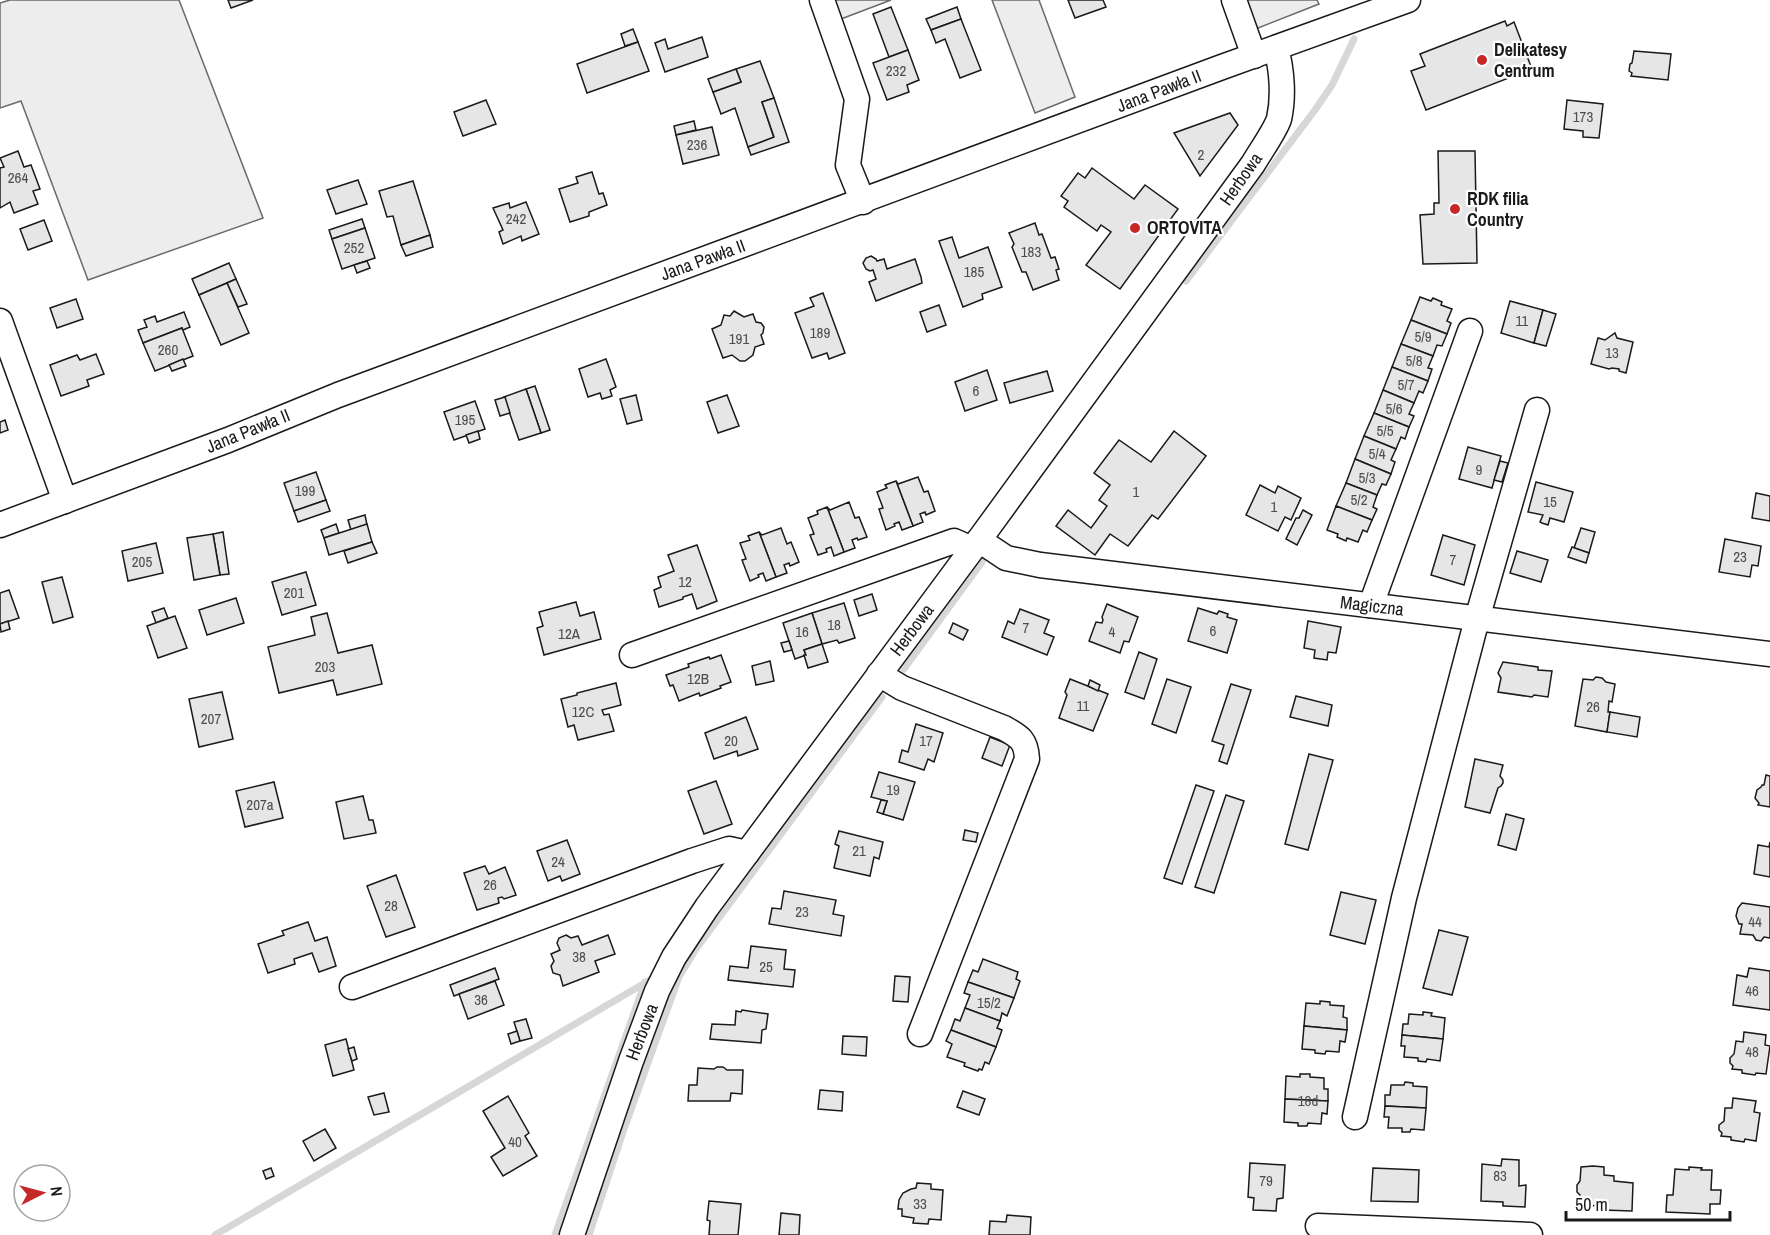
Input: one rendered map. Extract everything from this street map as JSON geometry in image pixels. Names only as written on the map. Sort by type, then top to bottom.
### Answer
[{"type":"street","points":[[822,0],[857,99],[848,165],[863,202]]},
{"type":"street","points":[[1234,0],[1254,56]]},
{"type":"street","name":"Jana Pawła II","points":[[0,525],[222,442],[350,391],[1408,0]]},
{"type":"street","name":"Herbowa","points":[[572,1235],[631,1061],[657,992],[674,957],[707,907],[1253,164],[1278,121],[1282,96],[1276,48]]},
{"type":"street","points":[[0,321],[65,501]]},
{"type":"street","points":[[1371,605],[1470,331]]},
{"type":"street","points":[[1354,1117],[1404,898],[1477,619],[1537,410]]},
{"type":"street","points":[[632,655],[954,541],[975,544]]},
{"type":"street","name":"Magiczna","points":[[975,544],[1006,558],[1040,565],[1770,654]]},
{"type":"street","points":[[879,674],[902,688],[1004,728],[1018,736],[1026,746],[1027,759],[920,1034]]},
{"type":"street","points":[[352,987],[692,861],[729,849],[747,853]]},
{"type":"street","points":[[1318,1226],[1530,1235]]},
{"type":"shaded area","points":[[10,0],[179,0],[263,218],[88,280],[21,101],[0,108],[0,3]]},
{"type":"shaded area","points":[[833,0],[891,0],[841,19]]},
{"type":"shaded area","points":[[992,0],[1039,0],[1075,97],[1035,113]]},
{"type":"shaded area","points":[[1242,0],[1317,0],[1319,4],[1253,30]]},
{"type":"building","points":[[228,0],[253,0],[231,8]]},
{"type":"building","points":[[1068,0],[1103,0],[1106,7],[1075,18]]},
{"type":"building","points":[[891,7],[908,50],[889,57],[873,14]]},
{"type":"building","points":[[957,7],[961,19],[931,30],[926,19]]},
{"type":"building","points":[[961,19],[981,70],[960,78],[945,39],[936,43],[931,30]]},
{"type":"building","points":[[1505,21],[1507,26],[1514,22],[1532,69],[1426,110],[1411,71],[1425,66],[1420,54]]},
{"type":"building","points":[[633,29],[638,42],[625,46],[621,34]]},
{"type":"building","points":[[702,37],[708,57],[665,72],[655,43],[665,39],[668,49]]},
{"type":"building","points":[[638,42],[649,71],[587,93],[577,64]]},
{"type":"building","points":[[908,50],[919,80],[907,85],[909,92],[887,100],[873,63]]},
{"type":"building","points":[[1634,51],[1671,54],[1668,80],[1631,76],[1632,73],[1629,71]]},
{"type":"building","points":[[760,61],[774,98],[762,102],[774,138],[748,147],[735,108],[721,114],[713,92],[741,82],[736,69]]},
{"type":"building","points":[[736,69],[741,82],[713,92],[708,79]]},
{"type":"building","points":[[774,98],[789,142],[751,155],[748,147],[774,137],[762,102]]},
{"type":"building","points":[[486,100],[496,124],[463,136],[454,112]]},
{"type":"building","points":[[1567,100],[1603,104],[1599,138],[1583,137],[1583,131],[1564,129]]},
{"type":"building","points":[[1230,113],[1238,125],[1200,176],[1174,133]]},
{"type":"building","points":[[694,121],[696,130],[676,135],[674,126]]},
{"type":"building","points":[[712,127],[719,155],[683,164],[676,135]]},
{"type":"building","points":[[18,151],[24,167],[31,165],[40,189],[33,191],[38,204],[14,213],[10,202],[0,208],[0,168],[4,167],[0,158]]},
{"type":"building","name":"RDK filia Country","points":[[1438,151],[1475,151],[1477,263],[1423,264],[1420,215],[1434,214],[1434,203],[1439,203]]},
{"type":"building","name":"ORTOVITA","points":[[1092,168],[1134,199],[1145,185],[1178,209],[1120,289],[1086,265],[1111,232],[1101,225],[1097,231],[1064,207],[1068,201],[1061,196],[1078,173],[1085,178]]},
{"type":"building","points":[[592,172],[599,194],[603,193],[607,205],[589,212],[589,216],[570,222],[559,189],[578,183],[576,177]]},
{"type":"building","points":[[358,180],[367,204],[336,214],[327,190]]},
{"type":"building","points":[[413,181],[430,235],[401,245],[393,216],[387,217],[379,191]]},
{"type":"building","points":[[526,202],[539,234],[522,241],[521,236],[503,244],[499,232],[503,230],[493,208],[509,203],[510,208]]},
{"type":"building","points":[[362,219],[365,228],[332,239],[329,230]]},
{"type":"building","points":[[44,220],[52,241],[28,250],[20,229]]},
{"type":"building","points":[[1035,223],[1051,258],[1055,257],[1059,269],[1056,270],[1059,280],[1033,290],[1026,272],[1022,272],[1009,233]]},
{"type":"building","points":[[365,228],[375,258],[342,269],[332,239]]},
{"type":"building","points":[[430,235],[433,247],[406,256],[401,245]]},
{"type":"building","points":[[952,237],[959,258],[988,247],[1002,287],[982,294],[983,299],[963,307],[939,241]]},
{"type":"building","points":[[871,256],[877,261],[884,259],[887,269],[915,259],[922,283],[876,301],[869,282],[876,279],[873,270],[866,269],[863,263]]},
{"type":"building","points":[[367,261],[370,268],[357,273],[354,265]]},
{"type":"building","points":[[229,263],[236,279],[199,295],[192,279]]},
{"type":"building","points":[[236,279],[247,304],[238,307],[227,283]]},
{"type":"building","points":[[227,283],[249,333],[221,345],[199,295]]},
{"type":"building","points":[[823,293],[845,353],[829,359],[827,353],[812,358],[795,313],[814,306],[810,298]]},
{"type":"building","points":[[1420,297],[1431,301],[1433,298],[1442,302],[1441,305],[1452,309],[1447,321],[1451,323],[1447,334],[1411,320]]},
{"type":"building","points":[[76,299],[83,319],[57,328],[50,308]]},
{"type":"building","points":[[1510,301],[1543,310],[1534,343],[1501,333]]},
{"type":"building","points":[[939,305],[946,325],[927,332],[920,312]]},
{"type":"building","points":[[1543,310],[1556,314],[1546,346],[1534,343]]},
{"type":"building","points":[[734,311],[744,317],[753,314],[756,322],[761,323],[764,327],[761,335],[764,344],[755,347],[753,355],[745,361],[740,361],[732,355],[723,358],[712,329],[721,325],[724,315],[730,316]]},
{"type":"building","points":[[184,312],[190,327],[143,343],[138,330],[147,327],[144,320],[155,316],[157,322]]},
{"type":"building","points":[[1411,320],[1447,334],[1442,346],[1437,345],[1433,356],[1401,344]]},
{"type":"building","points":[[182,328],[193,356],[155,371],[143,343]]},
{"type":"building","points":[[1615,333],[1617,338],[1633,342],[1626,373],[1619,369],[1591,364],[1598,338],[1605,340]]},
{"type":"building","points":[[1401,344],[1433,356],[1428,368],[1432,369],[1428,381],[1392,367]]},
{"type":"building","points":[[96,354],[104,374],[87,380],[89,386],[61,396],[50,365],[77,355],[80,360]]},
{"type":"building","points":[[183,359],[186,366],[172,371],[169,365]]},
{"type":"building","points":[[606,359],[616,387],[610,390],[612,396],[602,399],[600,393],[588,397],[579,369]]},
{"type":"building","points":[[1392,367],[1428,381],[1423,393],[1419,391],[1414,403],[1383,390]]},
{"type":"building","points":[[987,370],[997,400],[965,411],[955,382]]},
{"type":"building","points":[[1047,371],[1053,391],[1010,403],[1004,383]]},
{"type":"building","points":[[535,386],[550,430],[541,433],[526,389]]},
{"type":"building","points":[[526,389],[541,433],[519,440],[504,397]]},
{"type":"building","points":[[1383,390],[1414,403],[1409,414],[1414,416],[1409,427],[1374,413]]},
{"type":"building","points":[[636,395],[642,420],[627,424],[620,399]]},
{"type":"building","points":[[727,395],[739,426],[718,433],[707,402]]},
{"type":"building","points":[[505,397],[510,413],[500,416],[495,400]]},
{"type":"building","points":[[475,401],[485,429],[454,440],[444,412]]},
{"type":"building","points":[[1374,413],[1409,427],[1405,439],[1401,437],[1396,449],[1364,436]]},
{"type":"building","points":[[5,420],[8,430],[0,433],[0,422]]},
{"type":"building","points":[[478,431],[480,439],[469,443],[466,435]]},
{"type":"building","points":[[1174,431],[1206,456],[1158,519],[1152,515],[1128,546],[1110,534],[1095,555],[1056,526],[1068,510],[1091,528],[1107,506],[1099,500],[1110,485],[1094,473],[1119,440],[1151,462]]},
{"type":"building","points":[[1364,436],[1396,449],[1391,460],[1395,462],[1391,474],[1355,459]]},
{"type":"building","points":[[1468,447],[1501,456],[1492,488],[1459,479]]},
{"type":"building","points":[[1355,459],[1391,474],[1386,485],[1382,484],[1377,495],[1346,483]]},
{"type":"building","points":[[1500,461],[1508,463],[1502,482],[1494,480]]},
{"type":"building","points":[[316,472],[326,500],[294,511],[284,483]]},
{"type":"building","points":[[918,477],[924,492],[928,491],[935,511],[926,515],[925,512],[920,514],[923,522],[913,526],[896,481],[898,484]]},
{"type":"building","points":[[896,481],[913,526],[902,530],[899,522],[886,530],[879,509],[883,508],[877,492],[887,488],[885,485]]},
{"type":"building","points":[[1536,482],[1573,492],[1564,522],[1550,518],[1548,525],[1540,522],[1543,515],[1528,512]]},
{"type":"building","points":[[1346,483],[1377,495],[1373,507],[1377,509],[1372,520],[1336,506]]},
{"type":"building","points":[[1260,485],[1275,493],[1278,486],[1301,498],[1291,520],[1285,517],[1278,531],[1246,515]]},
{"type":"building","points":[[1756,493],[1770,496],[1770,521],[1752,518]]},
{"type":"building","points":[[326,500],[330,511],[298,522],[294,511]]},
{"type":"building","points":[[849,502],[855,518],[859,517],[867,537],[852,540],[855,548],[844,552],[827,507],[830,510]]},
{"type":"building","points":[[1336,506],[1372,520],[1367,532],[1363,530],[1358,542],[1347,538],[1346,541],[1337,537],[1338,534],[1327,530]]},
{"type":"building","points":[[827,507],[844,552],[834,556],[831,547],[826,549],[827,552],[818,555],[810,535],[814,534],[808,518]]},
{"type":"building","points":[[1303,510],[1312,515],[1297,545],[1286,539],[1296,518],[1299,518]]},
{"type":"building","points":[[365,515],[367,525],[351,530],[348,520]]},
{"type":"building","points":[[336,524],[339,533],[324,538],[321,530]]},
{"type":"building","points":[[367,524],[372,542],[329,555],[324,538]]},
{"type":"building","points":[[781,528],[787,544],[791,542],[799,562],[790,566],[789,563],[784,565],[787,573],[776,577],[759,532],[762,535]]},
{"type":"building","points":[[1581,528],[1595,532],[1589,553],[1574,548]]},
{"type":"building","points":[[223,532],[229,574],[220,575],[213,534]]},
{"type":"building","points":[[759,532],[776,577],[766,581],[763,573],[750,581],[742,560],[746,559],[740,543],[750,540],[748,536]]},
{"type":"building","points":[[213,534],[220,575],[194,580],[187,538]]},
{"type":"building","points":[[1443,535],[1475,545],[1464,585],[1431,575]]},
{"type":"building","points":[[1725,539],[1761,546],[1758,566],[1752,565],[1750,577],[1719,572]]},
{"type":"building","points":[[372,542],[377,553],[348,563],[344,551]]},
{"type":"building","points":[[156,543],[163,573],[128,581],[122,551]]},
{"type":"building","points":[[697,545],[717,601],[697,609],[692,594],[659,607],[654,590],[661,587],[658,577],[674,571],[668,555]]},
{"type":"building","points":[[1572,547],[1589,553],[1586,563],[1568,557]]},
{"type":"building","points":[[1517,551],[1548,560],[1541,582],[1510,573]]},
{"type":"building","points":[[306,572],[316,605],[282,615],[272,582]]},
{"type":"building","points":[[62,577],[73,617],[53,623],[42,582]]},
{"type":"building","points":[[9,590],[19,618],[0,624],[0,593]]},
{"type":"building","points":[[872,594],[877,610],[859,616],[854,600]]},
{"type":"building","points":[[236,598],[244,623],[207,635],[199,610]]},
{"type":"building","points":[[576,602],[580,616],[594,612],[601,639],[544,655],[537,628],[543,626],[539,612]]},
{"type":"building","points":[[844,603],[855,638],[839,643],[837,640],[822,644],[812,613]]},
{"type":"building","points":[[1107,604],[1138,617],[1129,642],[1124,641],[1120,653],[1089,641],[1096,622],[1102,623]]},
{"type":"building","points":[[164,608],[168,618],[156,623],[152,612]]},
{"type":"building","points":[[1198,608],[1217,614],[1219,611],[1237,620],[1227,653],[1188,641]]},
{"type":"building","points":[[1020,609],[1049,620],[1044,633],[1054,637],[1047,655],[1002,637],[1008,621],[1014,624]]},
{"type":"building","points":[[327,613],[338,653],[372,645],[382,684],[337,695],[333,680],[279,693],[268,647],[315,635],[311,617]]},
{"type":"building","points":[[812,613],[822,644],[804,650],[806,655],[795,659],[783,623]]},
{"type":"building","points":[[175,616],[187,648],[158,658],[147,626]]},
{"type":"building","points":[[8,621],[10,629],[1,632],[0,624]]},
{"type":"building","points":[[1308,621],[1341,627],[1336,653],[1328,652],[1327,660],[1314,658],[1315,650],[1304,648]]},
{"type":"building","points":[[953,623],[968,630],[963,640],[949,633]]},
{"type":"building","points":[[789,641],[792,650],[784,652],[781,643]]},
{"type":"building","points":[[822,644],[828,662],[808,668],[804,650]]},
{"type":"building","points":[[1139,652],[1157,659],[1144,699],[1125,692]]},
{"type":"building","points":[[721,655],[731,682],[700,696],[699,693],[679,701],[666,675],[689,667],[688,664]]},
{"type":"building","points":[[770,661],[774,681],[756,685],[752,666]]},
{"type":"building","points":[[1503,662],[1552,671],[1548,697],[1498,692],[1501,678],[1498,673]]},
{"type":"building","points":[[1596,677],[1615,684],[1612,702],[1609,701],[1607,732],[1575,726],[1583,679],[1593,680]]},
{"type":"building","points":[[1070,679],[1108,694],[1093,731],[1059,718]]},
{"type":"building","points":[[1167,679],[1191,687],[1176,733],[1152,724]]},
{"type":"building","points":[[1090,680],[1100,685],[1098,691],[1088,686]]},
{"type":"building","points":[[616,683],[621,705],[602,710],[604,715],[609,714],[614,731],[578,740],[574,725],[568,727],[561,699]]},
{"type":"building","points":[[1231,684],[1251,690],[1227,764],[1219,761],[1224,745],[1212,741]]},
{"type":"building","points":[[222,692],[233,739],[199,747],[189,699]]},
{"type":"building","points":[[1296,696],[1332,705],[1328,726],[1290,717]]},
{"type":"building","points":[[1610,712],[1640,717],[1637,737],[1607,732]]},
{"type":"building","points":[[746,717],[758,749],[738,756],[737,751],[714,759],[705,733]]},
{"type":"building","points":[[916,724],[943,733],[934,762],[928,759],[924,770],[899,762],[902,750],[908,752]]},
{"type":"building","points":[[990,737],[1010,745],[1002,766],[982,758]]},
{"type":"building","points":[[1309,754],[1333,760],[1308,850],[1285,844]]},
{"type":"building","points":[[1475,759],[1503,765],[1500,776],[1503,783],[1498,788],[1490,813],[1465,807]]},
{"type":"building","points":[[879,772],[915,782],[903,820],[883,814],[887,801],[871,797]]},
{"type":"building","points":[[1766,775],[1770,776],[1770,807],[1758,805],[1755,798],[1757,790],[1764,785]]},
{"type":"building","points":[[716,781],[732,824],[704,834],[688,791]]},
{"type":"building","points":[[274,782],[283,818],[245,827],[236,791]]},
{"type":"building","points":[[1196,785],[1214,791],[1182,884],[1164,878]]},
{"type":"building","points":[[1226,795],[1244,801],[1214,893],[1195,887]]},
{"type":"building","points":[[363,796],[369,820],[373,820],[376,833],[344,839],[336,802]]},
{"type":"building","points":[[881,800],[887,801],[883,814],[877,812]]},
{"type":"building","points":[[1506,814],[1524,819],[1516,850],[1498,845]]},
{"type":"building","points":[[965,830],[978,833],[976,842],[963,840]]},
{"type":"building","points":[[839,831],[883,842],[879,859],[874,857],[870,876],[834,868],[839,846],[835,844]]},
{"type":"building","points":[[567,840],[580,874],[562,881],[560,876],[548,881],[537,851]]},
{"type":"building","points":[[1770,842],[1770,877],[1754,874],[1758,845],[1769,847]]},
{"type":"building","points":[[485,866],[489,874],[505,867],[516,895],[504,899],[498,898],[499,903],[477,910],[464,873]]},
{"type":"building","points":[[396,875],[415,927],[386,937],[367,886]]},
{"type":"building","points":[[784,891],[836,900],[833,914],[844,916],[841,936],[769,924],[772,908],[781,909]]},
{"type":"building","points":[[1341,892],[1376,900],[1365,944],[1330,935]]},
{"type":"building","points":[[1742,903],[1770,907],[1770,938],[1764,937],[1761,941],[1756,940],[1753,935],[1740,934],[1742,924],[1739,924],[1736,916]]},
{"type":"building","points":[[308,922],[315,941],[327,937],[336,966],[319,972],[312,953],[294,959],[295,964],[268,973],[258,944],[284,935],[282,931]]},
{"type":"building","points":[[1439,930],[1468,937],[1452,995],[1423,988]]},
{"type":"building","points":[[566,935],[571,938],[578,936],[582,945],[608,935],[615,954],[595,961],[599,972],[563,986],[560,975],[553,973],[551,966],[554,961],[551,954],[560,950],[557,943],[559,938]]},
{"type":"building","points":[[751,946],[786,950],[784,969],[795,970],[793,987],[728,980],[730,966],[748,968]]},
{"type":"building","points":[[983,959],[1018,972],[1016,979],[1020,981],[1014,998],[968,982],[973,970],[978,972]]},
{"type":"building","points":[[495,968],[499,979],[454,996],[450,985]]},
{"type":"building","points":[[1749,968],[1770,971],[1770,1010],[1733,1005],[1737,975],[1747,977]]},
{"type":"building","points":[[895,976],[910,977],[908,1002],[893,1001]]},
{"type":"building","points":[[495,981],[504,1005],[468,1019],[459,994]]},
{"type":"building","points":[[968,982],[1014,998],[1007,1016],[1002,1013],[1000,1021],[965,1008],[970,995],[964,993]]},
{"type":"building","points":[[1320,1001],[1330,1002],[1330,1005],[1344,1006],[1343,1017],[1347,1018],[1347,1030],[1304,1026],[1306,1003],[1320,1004]]},
{"type":"building","points":[[965,1008],[1000,1021],[997,1028],[1002,1030],[996,1047],[951,1030],[955,1019],[960,1021]]},
{"type":"building","points":[[742,1010],[768,1014],[766,1029],[762,1030],[761,1043],[710,1039],[712,1024],[735,1025],[736,1011],[741,1012]]},
{"type":"building","points":[[1423,1012],[1445,1018],[1443,1039],[1402,1035],[1403,1024],[1408,1024],[1409,1014],[1423,1015]]},
{"type":"building","points":[[526,1019],[532,1038],[520,1041],[514,1022]]},
{"type":"building","points":[[1304,1026],[1347,1030],[1345,1042],[1340,1041],[1339,1052],[1326,1051],[1325,1054],[1302,1049]]},
{"type":"building","points":[[951,1030],[996,1047],[989,1064],[985,1062],[982,1070],[978,1071],[964,1066],[965,1063],[947,1057],[952,1044],[946,1041]]},
{"type":"building","points":[[517,1031],[520,1041],[511,1044],[508,1034]]},
{"type":"building","points":[[1744,1032],[1766,1035],[1765,1045],[1770,1046],[1766,1074],[1756,1073],[1755,1075],[1732,1069],[1730,1058],[1734,1054],[1736,1041],[1743,1042]]},
{"type":"building","points":[[1402,1035],[1443,1039],[1440,1061],[1427,1059],[1426,1062],[1418,1061],[1418,1058],[1404,1057],[1405,1046],[1401,1046]]},
{"type":"building","points":[[843,1036],[867,1037],[866,1056],[842,1054]]},
{"type":"building","points":[[346,1039],[354,1070],[333,1076],[325,1045]]},
{"type":"building","points":[[354,1047],[357,1059],[352,1061],[348,1049]]},
{"type":"building","points":[[717,1067],[727,1070],[743,1070],[742,1094],[731,1093],[730,1101],[688,1101],[689,1085],[697,1085],[698,1068],[714,1069]]},
{"type":"building","points":[[1300,1074],[1324,1078],[1324,1089],[1328,1089],[1328,1101],[1285,1099],[1286,1076],[1300,1077]]},
{"type":"building","points":[[1405,1082],[1413,1083],[1413,1086],[1427,1087],[1426,1108],[1385,1106],[1385,1095],[1390,1095],[1391,1085],[1404,1085]]},
{"type":"building","points":[[820,1090],[843,1092],[842,1111],[818,1109]]},
{"type":"building","points":[[963,1091],[985,1099],[979,1115],[957,1107]]},
{"type":"building","points":[[384,1093],[389,1112],[374,1115],[368,1097]]},
{"type":"building","points":[[508,1096],[529,1133],[525,1136],[537,1156],[503,1176],[491,1157],[505,1148],[483,1111]]},
{"type":"building","points":[[1733,1098],[1756,1101],[1754,1112],[1760,1113],[1756,1141],[1745,1139],[1744,1142],[1721,1136],[1719,1125],[1724,1121],[1725,1108],[1732,1108]]},
{"type":"building","points":[[1285,1099],[1328,1101],[1327,1114],[1322,1113],[1321,1124],[1308,1123],[1307,1126],[1298,1126],[1298,1123],[1284,1122]]},
{"type":"building","points":[[1385,1106],[1426,1108],[1424,1130],[1411,1129],[1410,1132],[1402,1132],[1402,1128],[1388,1128],[1389,1117],[1384,1117]]},
{"type":"building","points":[[325,1129],[336,1148],[314,1161],[303,1141]]},
{"type":"building","points":[[1502,1159],[1519,1160],[1519,1186],[1526,1185],[1525,1207],[1503,1206],[1503,1202],[1481,1201],[1482,1164],[1501,1166]]},
{"type":"building","points":[[1250,1163],[1285,1165],[1283,1198],[1277,1199],[1276,1211],[1253,1210],[1254,1198],[1248,1197]]},
{"type":"building","points":[[1581,1167],[1604,1167],[1604,1175],[1614,1176],[1614,1181],[1633,1183],[1632,1211],[1603,1210],[1601,1206],[1580,1205],[1577,1185],[1580,1181]]},
{"type":"building","points":[[1689,1167],[1712,1170],[1711,1190],[1721,1190],[1720,1204],[1710,1204],[1710,1214],[1666,1212],[1667,1195],[1673,1195],[1675,1169],[1689,1170]]},
{"type":"building","points":[[271,1168],[274,1176],[266,1179],[263,1171]]},
{"type":"building","points":[[1373,1168],[1419,1170],[1418,1202],[1371,1201]]},
{"type":"building","points":[[917,1183],[931,1184],[931,1189],[943,1190],[941,1220],[929,1219],[928,1224],[913,1223],[914,1218],[902,1216],[902,1209],[898,1209],[899,1200],[903,1193],[916,1188]]},
{"type":"building","points":[[709,1201],[741,1204],[738,1235],[709,1235],[710,1221],[707,1220]]},
{"type":"building","points":[[781,1213],[800,1215],[799,1235],[779,1235]]},
{"type":"building","points":[[1007,1215],[1031,1217],[1030,1235],[989,1235],[990,1221],[1006,1222]]},
{"type":"waterway","points":[[1186,281],[1315,110],[1332,85],[1354,39]]},
{"type":"waterway","points":[[904,669],[982,562]]},
{"type":"waterway","points":[[589,1235],[624,1129],[679,977],[696,949],[882,697]]},
{"type":"waterway","points":[[215,1235],[650,980]]},
{"type":"waterway","points":[[555,1235],[645,982]]},
{"type":"place","name":"Delikatesy Centrum","points":[[1482,60]]},
{"type":"place","name":"RDK filia Country","points":[[1455,209]]},
{"type":"place","name":"ORTOVITA","points":[[1135,228]]}]
